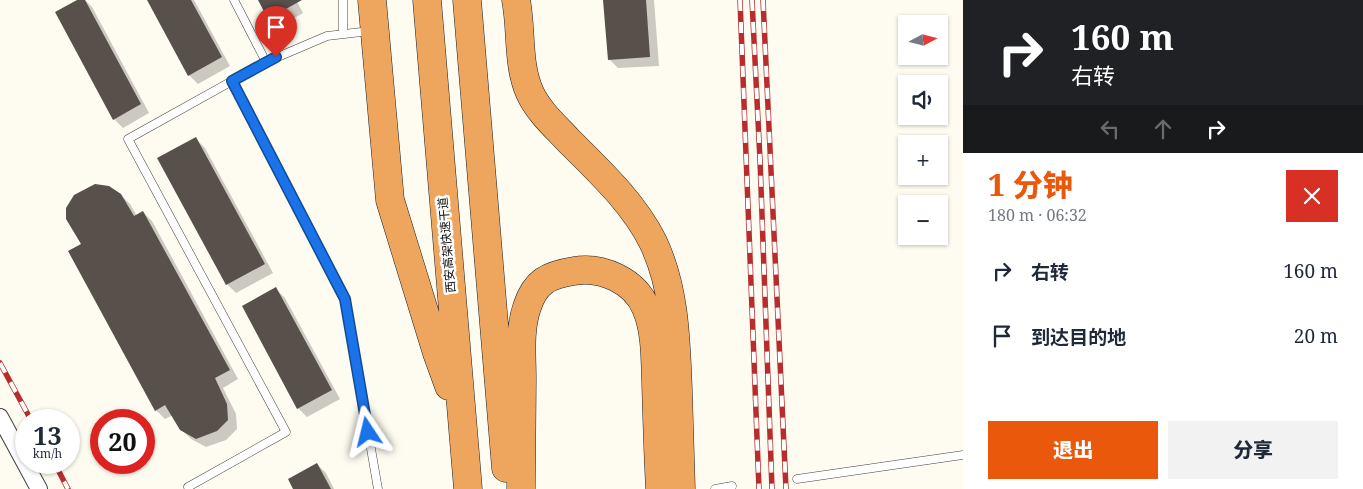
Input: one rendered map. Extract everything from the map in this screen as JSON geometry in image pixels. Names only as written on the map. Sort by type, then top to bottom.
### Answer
[{"type":"highway","points":[[372,0],[373,30],[390,200],[437,353],[462,419]]},
{"type":"highway","name":"西安高架快速干道","points":[[427,0],[468,489]]},
{"type":"highway","points":[[467,0],[508,489]]},
{"type":"highway","points":[[516,0],[520,55],[530,92],[536,104],[627,202],[652,241],[666,272],[673,313],[677,361],[681,489]]},
{"type":"highway","points":[[521,489],[522,339],[526,308],[536,286],[544,280],[555,274],[581,270],[590,270],[610,275],[628,285],[635,291],[646,307],[653,339],[660,489]]},
{"type":"street","points":[[0,417],[39,489]]},
{"type":"lane","points":[[234,0],[266,62]]},
{"type":"lane","points":[[343,0],[343,34]]},
{"type":"lane","points":[[190,489],[188,487],[286,432],[128,139],[266,62],[327,36],[373,30]]},
{"type":"lane","points":[[232,81],[345,299],[378,489]]},
{"type":"lane","points":[[797,479],[963,455]]},
{"type":"lane","points":[[715,489],[732,486]]},
{"type":"building","points":[[77,0],[85,0],[141,104],[113,120],[55,12]]},
{"type":"building","points":[[147,0],[191,0],[222,57],[188,76]]},
{"type":"building","points":[[258,0],[302,0],[268,19]]},
{"type":"building","points":[[603,0],[646,0],[650,57],[608,60]]},
{"type":"building","points":[[196,137],[265,264],[226,285],[157,158]]},
{"type":"building","points":[[95,184],[109,186],[121,194],[134,216],[143,211],[230,370],[215,378],[227,404],[228,420],[217,431],[196,439],[180,430],[165,405],[155,411],[68,251],[81,244],[66,219],[66,208],[74,195]]},
{"type":"building","points":[[276,287],[332,390],[297,409],[242,306]]},
{"type":"building","points":[[317,463],[331,489],[293,489],[288,479]]},
{"type":"railway","points":[[740,0],[759,489]]},
{"type":"railway","points":[[752,0],[772,489]]},
{"type":"railway","points":[[763,0],[786,489]]},
{"type":"railway","points":[[0,363],[25,409]]},
{"type":"railway","points":[[60,474],[68,489]]},
{"type":"route","points":[[276,57],[232,81],[345,299],[368,432]]}]
